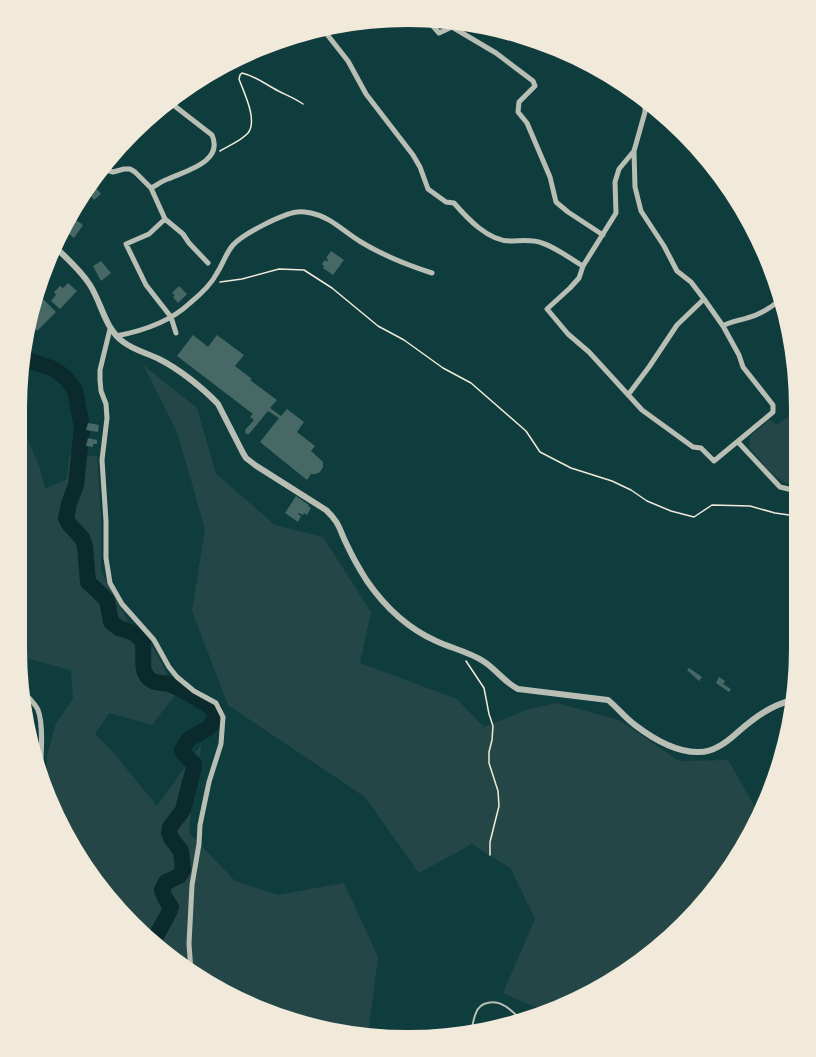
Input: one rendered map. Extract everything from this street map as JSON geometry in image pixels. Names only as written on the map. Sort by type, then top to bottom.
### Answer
[{"type":"street","points":[[435,28],[439,33],[447,29]]},
{"type":"street","points":[[457,30],[495,53],[533,81],[535,86],[519,102],[518,112],[527,123],[537,144],[550,177],[556,202],[603,235]]},
{"type":"street","points":[[328,35],[348,61],[366,94],[413,155],[428,189],[435,196],[446,202],[454,203],[465,216],[493,238],[509,242],[522,240],[542,242],[583,266]]},
{"type":"street","points":[[151,188],[195,168],[211,156],[213,150],[212,135],[175,107]]},
{"type":"street","points":[[634,151],[619,170],[615,182],[616,213],[583,266],[579,278],[548,309],[568,334],[589,352],[642,410],[693,447],[701,448],[714,461],[773,412],[773,405],[743,367],[740,355],[704,299],[691,282],[677,272],[664,246],[641,211],[634,187],[634,151],[645,110]]},
{"type":"street","points":[[110,171],[130,169],[135,172],[151,188],[165,219],[183,234],[208,262]]},
{"type":"street","points":[[116,336],[154,326],[189,305],[211,284],[235,243],[250,232],[296,212],[308,212],[333,221],[347,233],[381,254],[400,263],[432,273]]},
{"type":"street","points":[[165,219],[149,234],[126,244],[146,285],[171,317],[176,333]]},
{"type":"street","points":[[60,252],[75,266],[91,287],[116,336],[128,345],[175,369],[211,397],[224,415],[246,458],[326,510],[336,520],[352,556],[367,581],[384,604],[416,630],[482,660],[510,685],[518,689],[608,700],[633,724],[656,738],[673,747],[698,753],[716,748],[772,706],[786,702]]},
{"type":"street","points":[[628,395],[677,325],[704,299]]},
{"type":"street","points":[[723,326],[733,320],[748,318],[764,312],[774,304]]},
{"type":"street","points":[[111,329],[100,370],[101,391],[106,404],[107,418],[102,460],[106,558],[110,583],[122,604],[154,640],[169,668],[194,691],[216,703],[223,717],[220,744],[200,825],[192,885],[190,961]]},
{"type":"street","points":[[738,442],[780,487],[789,489]]},
{"type":"street","points":[[30,699],[38,709],[41,723],[40,750]]},
{"type":"lane","points":[[473,1025],[476,1011],[487,1002],[496,1002],[516,1014]]},
{"type":"path","points":[[211,156],[246,135],[250,130],[252,116],[239,79],[242,73],[255,76],[303,104]]},
{"type":"path","points":[[211,284],[279,269],[304,270],[332,288],[378,326],[404,340],[443,368],[471,383],[526,431],[540,452],[572,468],[632,490],[647,501],[694,517],[712,505],[750,506],[789,515]]},
{"type":"path","points":[[464,652],[467,663],[484,688],[493,726],[489,763],[498,791],[499,806],[490,842],[490,855]]},
{"type":"shaded area","points":[[143,365],[197,408],[216,474],[275,525],[323,537],[371,612],[360,663],[457,699],[484,727],[529,709],[557,703],[619,720],[679,761],[728,760],[755,807],[725,861],[694,900],[640,951],[620,966],[577,991],[536,1008],[503,993],[535,919],[511,869],[472,844],[419,873],[365,797],[228,705],[192,611],[205,529],[177,432]]},
{"type":"shaded area","points":[[789,417],[789,484],[765,466],[749,447],[750,437],[770,419],[776,425]]},
{"type":"shaded area","points":[[27,438],[40,468],[45,489],[67,479],[69,455],[97,456],[101,517],[101,571],[130,625],[152,646],[176,694],[152,725],[109,713],[95,734],[113,752],[157,806],[202,743],[194,783],[189,833],[235,881],[278,895],[344,883],[378,957],[369,1028],[334,1023],[286,1010],[239,991],[217,979],[196,966],[157,935],[106,881],[91,861],[66,818],[47,771],[47,756],[56,723],[73,699],[71,670],[27,659]]},
{"type":"building","points":[[97,189],[101,194],[94,200],[91,196]]},
{"type":"building","points":[[76,220],[83,225],[74,238],[69,234]]},
{"type":"building","points":[[331,251],[344,260],[333,275],[323,268],[322,264],[325,260],[327,262],[326,258]]},
{"type":"building","points":[[101,261],[111,273],[101,281],[93,266]]},
{"type":"building","points":[[68,283],[77,291],[60,309],[51,301],[56,295],[54,292],[60,286],[63,288]]},
{"type":"building","points":[[179,286],[187,294],[178,303],[172,293]]},
{"type":"building","points":[[43,299],[56,312],[37,331],[35,329]]},
{"type":"building","points":[[193,335],[208,347],[217,335],[244,355],[235,366],[277,400],[270,408],[281,416],[287,409],[304,422],[297,432],[315,446],[311,451],[323,462],[320,472],[311,474],[307,480],[260,442],[279,418],[268,411],[249,434],[246,434],[245,430],[254,420],[250,417],[253,414],[177,356]]},
{"type":"building","points":[[88,423],[99,425],[98,432],[86,430]]},
{"type":"building","points":[[88,438],[97,440],[97,444],[93,444],[93,447],[86,446]]},
{"type":"building","points":[[296,496],[311,508],[307,515],[298,514],[301,516],[298,522],[285,513]]},
{"type":"building","points":[[689,668],[702,677],[699,681],[687,670]]},
{"type":"building","points":[[719,677],[725,681],[723,684],[731,689],[729,692],[716,683]]},
{"type":"waterway","points":[[30,361],[54,369],[66,378],[75,390],[82,428],[76,485],[66,518],[82,538],[85,546],[88,582],[107,600],[111,622],[119,628],[134,633],[143,641],[143,663],[147,677],[155,682],[181,689],[215,710],[214,721],[211,725],[190,739],[182,750],[194,767],[183,810],[170,827],[169,833],[181,851],[183,870],[179,876],[166,882],[162,890],[171,907],[157,935]]}]
